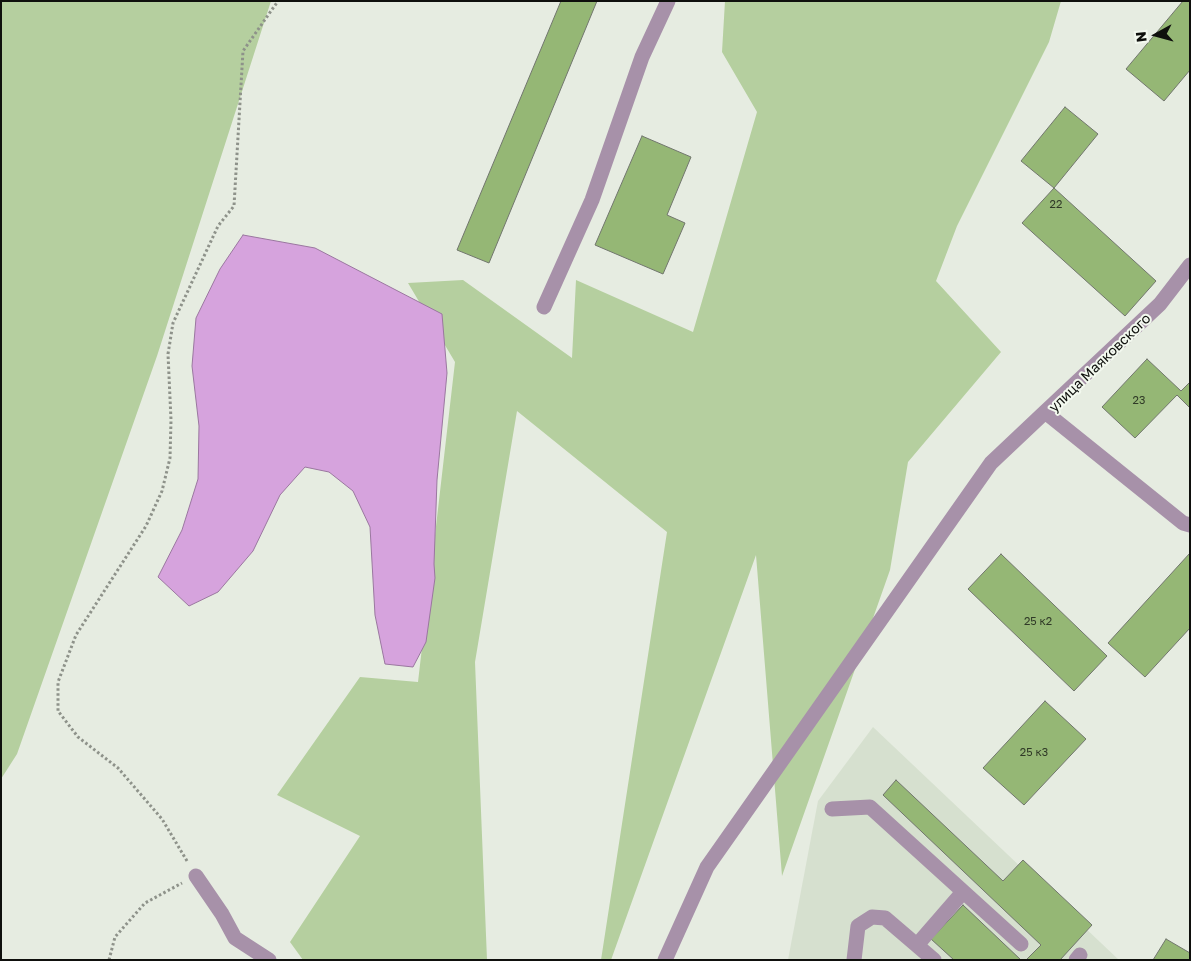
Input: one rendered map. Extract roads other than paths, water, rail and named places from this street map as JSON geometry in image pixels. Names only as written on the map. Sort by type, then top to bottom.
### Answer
[{"type":"street","points":[[544,307],[592,200],[642,57],[668,1]]},
{"type":"street","name":"улица Маяковского","points":[[1190,265],[1160,304],[1046,412],[1183,523],[1190,525]]},
{"type":"street","points":[[665,960],[707,867],[991,463],[1046,412]]},
{"type":"street","points":[[832,809],[870,807],[1021,944]]},
{"type":"street","points":[[196,876],[222,914],[235,938],[269,960]]},
{"type":"street","points":[[917,945],[963,892]]},
{"type":"street","points":[[854,960],[858,926],[872,917],[885,918],[934,960]]}]
